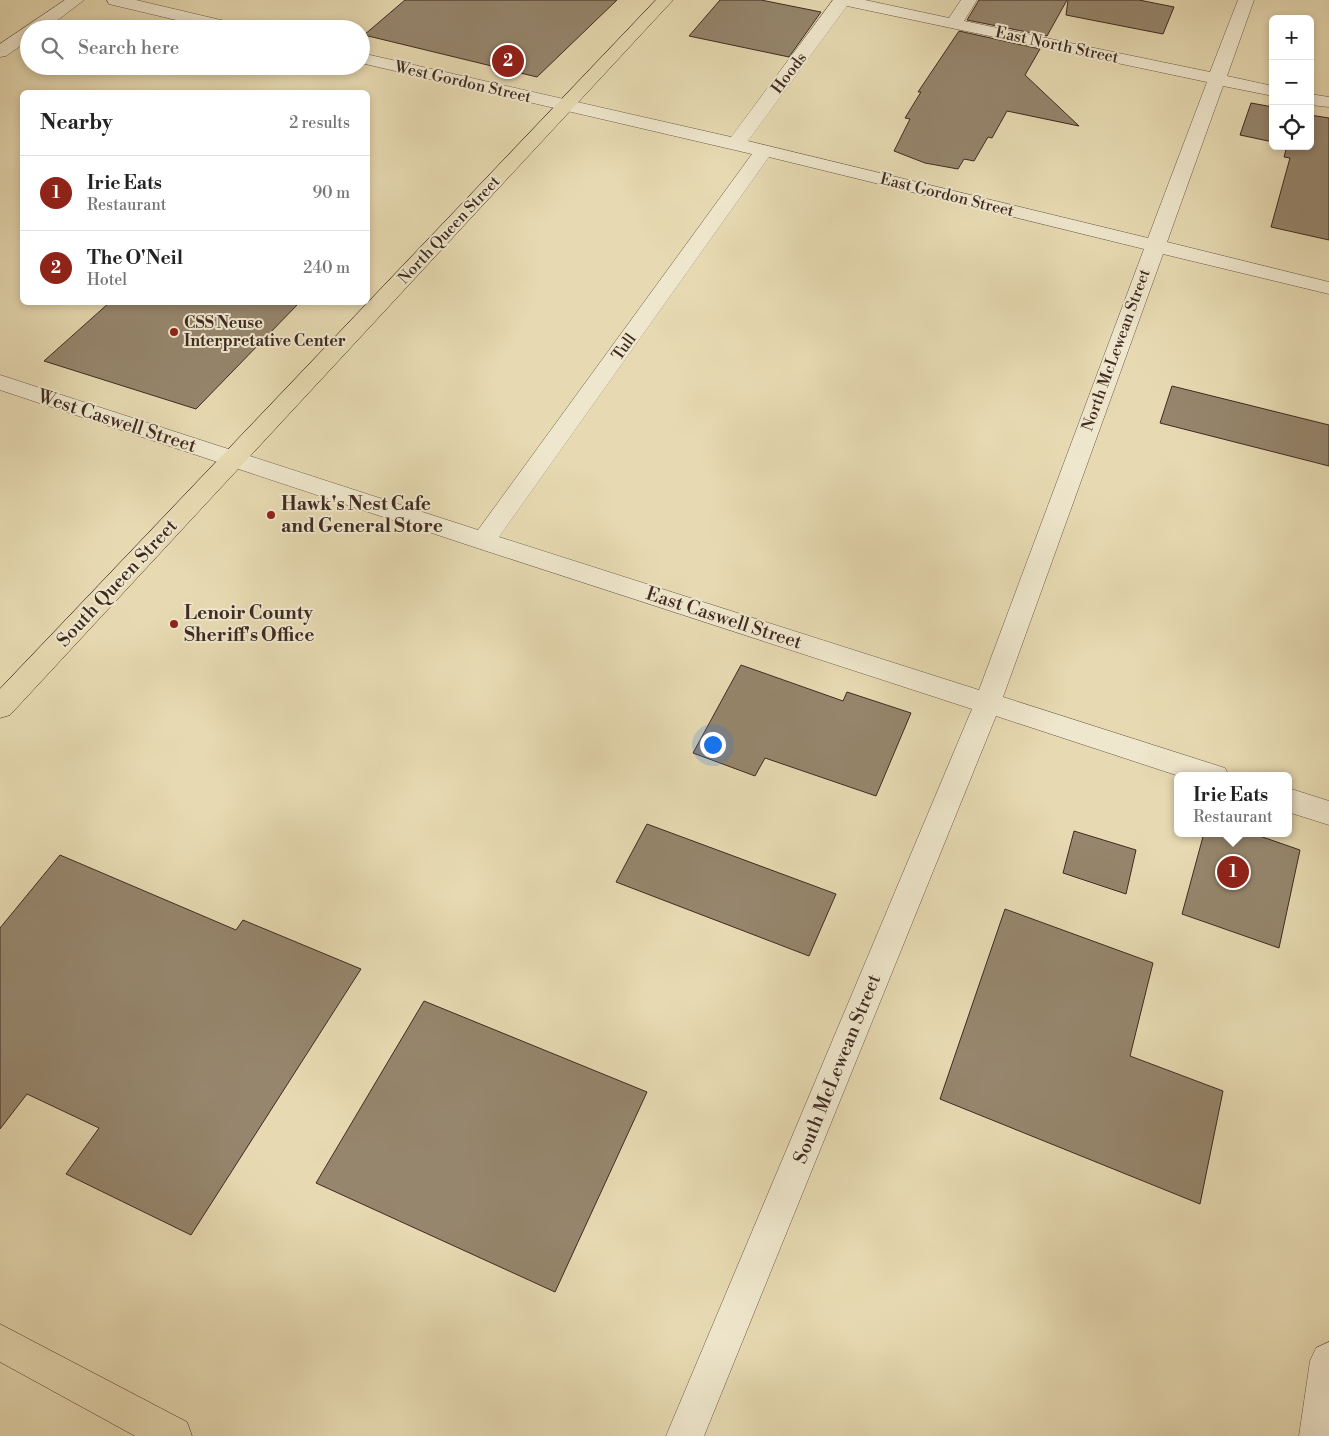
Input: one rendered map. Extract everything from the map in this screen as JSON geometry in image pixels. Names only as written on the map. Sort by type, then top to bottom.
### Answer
[{"type":"main road","name":"North Queen Street","points":[[233,460],[665,0]]},
{"type":"main road","name":"South Queen Street","points":[[0,707],[233,460]]},
{"type":"main road","points":[[0,1342],[173,1436]]},
{"type":"street","points":[[47,20],[76,0]]},
{"type":"street","points":[[114,0],[198,20]]},
{"type":"street","name":"East North Street","points":[[842,0],[1269,90]]},
{"type":"street","name":"Hoods","points":[[736,145],[842,0]]},
{"type":"street","points":[[953,24],[969,0]]},
{"type":"street","name":"North McLewean Street","points":[[988,702],[1246,0]]},
{"type":"street","points":[[0,52],[20,38]]},
{"type":"street","name":"West Gordon Street","points":[[370,60],[564,106]]},
{"type":"street","points":[[1314,99],[1329,102]]},
{"type":"street","name":"East Gordon Street","points":[[564,106],[764,151],[1329,288]]},
{"type":"street","name":"Tull","points":[[484,541],[764,151]]},
{"type":"street","name":"West Caswell Street","points":[[0,382],[233,460]]},
{"type":"street","name":"East Caswell Street","points":[[233,460],[1203,772]]},
{"type":"street","name":"South McLewean Street","points":[[685,1436],[988,702]]},
{"type":"street","points":[[1292,801],[1329,813]]},
{"type":"street","points":[[1318,1436],[1329,1361]]},
{"type":"building","points":[[405,0],[617,0],[537,77],[370,36],[370,30]]},
{"type":"building","points":[[720,0],[761,0],[821,12],[789,57],[689,36]]},
{"type":"building","points":[[979,0],[1067,0],[1047,36],[967,20]]},
{"type":"building","points":[[1068,0],[1139,0],[1174,7],[1163,34],[1066,15]]},
{"type":"building","points":[[959,31],[1040,49],[1025,75],[1079,126],[1007,111],[992,138],[988,137],[974,161],[964,159],[958,169],[925,163],[894,151],[910,119],[905,118],[921,92],[918,92]]},
{"type":"building","points":[[1251,103],[1269,106],[1269,141],[1240,135]]},
{"type":"building","points":[[1314,116],[1329,118],[1329,240],[1271,227],[1290,158],[1284,157],[1286,150],[1314,150]]},
{"type":"building","name":"CSS Neuse Interpretative Center","points":[[107,305],[297,305],[196,409],[44,361]]},
{"type":"building","points":[[1172,386],[1329,425],[1329,466],[1160,423]]},
{"type":"building","points":[[741,665],[843,701],[847,692],[911,713],[876,796],[765,758],[755,776],[693,753]]},
{"type":"building","points":[[647,824],[836,894],[809,956],[616,882]]},
{"type":"building","points":[[1074,831],[1136,850],[1126,894],[1063,873]]},
{"type":"building","points":[[1203,837],[1263,837],[1300,850],[1279,948],[1182,914]]},
{"type":"building","points":[[60,855],[236,930],[243,920],[361,969],[191,1235],[66,1174],[99,1128],[27,1094],[0,1129],[0,928]]},
{"type":"building","points":[[1005,909],[1153,963],[1130,1056],[1223,1091],[1200,1204],[940,1099]]},
{"type":"building","points":[[424,1001],[647,1092],[555,1292],[316,1183]]},
{"type":"place","name":"The O'Neil","points":[[508,61]]},
{"type":"place","name":"CSS Neuse Interpretative Center","points":[[174,332]]},
{"type":"place","name":"Hawk's Nest Cafe and General Store","points":[[271,515]]},
{"type":"place","name":"Lenoir County Sheriff's Office","points":[[174,624]]},
{"type":"place","name":"Irie Eats","points":[[1233,872]]}]
